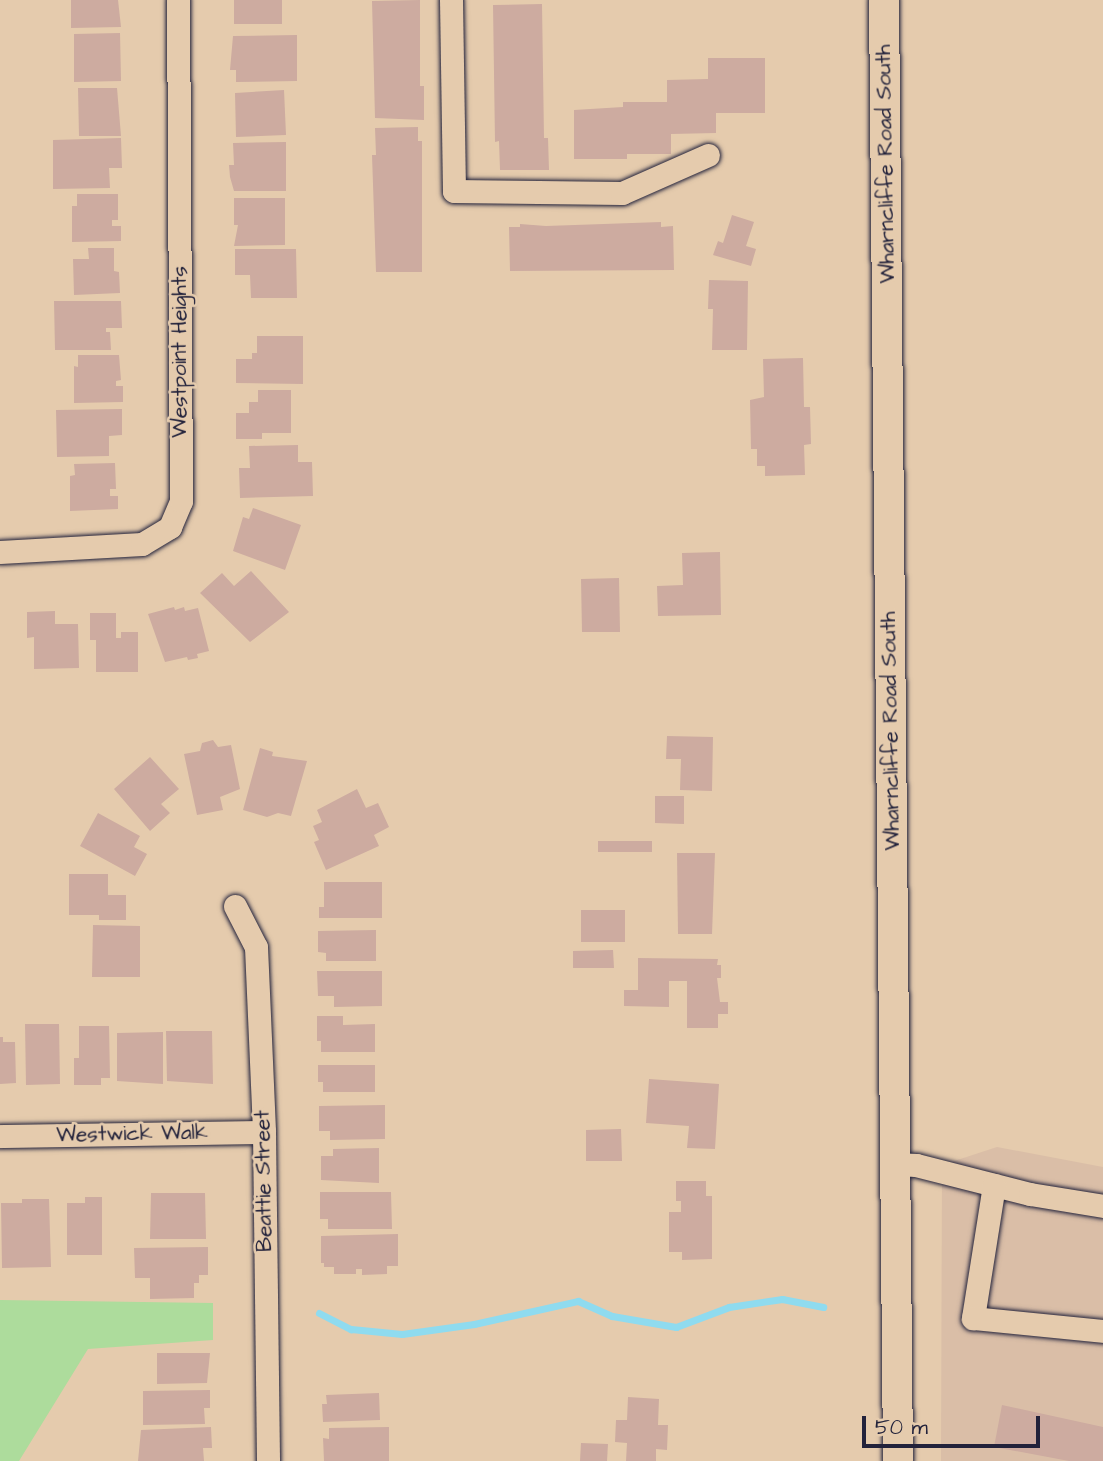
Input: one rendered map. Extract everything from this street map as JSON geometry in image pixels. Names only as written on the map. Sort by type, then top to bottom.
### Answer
[{"type":"main road","name":"Wharncliffe Road South","points":[[884,0],[898,1461]]},
{"type":"street","name":"Westpoint Heights","points":[[0,552],[142,544],[170,527],[181,501],[178,0]]},
{"type":"street","points":[[451,0],[454,191],[622,193],[708,155]]},
{"type":"street","name":"Beattie Street","points":[[235,906],[256,947],[264,1132],[268,1461]]},
{"type":"street","name":"Westwick Walk","points":[[0,1136],[264,1132]]},
{"type":"street","points":[[895,1164],[916,1165],[994,1185],[1103,1206]]},
{"type":"street","points":[[994,1185],[973,1318],[1103,1331]]},
{"type":"shaded area","points":[[997,1147],[1103,1167],[1103,1461],[941,1461],[942,1165]]},
{"type":"green space","points":[[0,1300],[213,1303],[213,1340],[88,1349],[19,1461],[0,1461]]},
{"type":"building","points":[[71,0],[118,0],[121,27],[71,28]]},
{"type":"building","points":[[234,0],[282,0],[282,24],[234,24]]},
{"type":"building","points":[[420,0],[420,86],[424,86],[424,120],[375,118],[372,1]]},
{"type":"building","points":[[542,4],[544,138],[548,138],[549,170],[500,170],[499,141],[495,142],[493,5]]},
{"type":"building","points":[[120,33],[121,81],[74,82],[74,34]]},
{"type":"building","points":[[297,35],[297,81],[236,82],[236,70],[230,70],[233,36]]},
{"type":"building","points":[[708,58],[765,58],[765,113],[716,113],[716,133],[671,134],[671,154],[627,154],[627,159],[574,159],[574,110],[623,107],[623,102],[667,102],[667,80],[708,79]]},
{"type":"building","points":[[78,88],[117,88],[121,136],[79,136]]},
{"type":"building","points":[[284,90],[286,135],[236,137],[235,93]]},
{"type":"building","points":[[418,127],[418,141],[422,141],[422,272],[376,272],[372,155],[376,155],[375,128]]},
{"type":"building","points":[[121,138],[122,168],[109,168],[110,188],[53,189],[53,140]]},
{"type":"building","points":[[286,142],[286,191],[234,191],[229,165],[234,165],[233,143]]},
{"type":"building","points":[[77,194],[118,194],[118,220],[112,220],[112,226],[121,226],[121,241],[72,242],[72,206],[77,206]]},
{"type":"building","points":[[234,198],[285,198],[285,245],[234,246],[238,225],[234,225]]},
{"type":"building","points":[[732,215],[754,222],[746,246],[756,249],[751,266],[713,255],[718,241],[723,243]]},
{"type":"building","points":[[661,222],[661,227],[673,226],[674,270],[510,271],[509,227],[520,227],[520,224],[546,226]]},
{"type":"building","points":[[88,248],[114,248],[114,271],[119,272],[120,293],[74,295],[73,259],[89,259]]},
{"type":"building","points":[[235,249],[296,249],[297,298],[251,298],[250,275],[235,275]]},
{"type":"building","points":[[709,280],[748,281],[747,350],[712,350],[713,309],[708,309]]},
{"type":"building","points":[[54,301],[121,301],[122,328],[106,328],[106,332],[110,332],[111,350],[55,350]]},
{"type":"building","points":[[257,336],[303,336],[303,384],[236,383],[236,359],[252,359],[252,353],[257,353]]},
{"type":"building","points":[[78,355],[119,355],[121,380],[116,381],[116,386],[123,386],[123,402],[74,403],[74,366],[78,367]]},
{"type":"building","points":[[803,358],[804,407],[810,407],[811,444],[804,445],[805,475],[765,476],[765,466],[757,466],[757,449],[751,449],[750,400],[764,397],[763,359]]},
{"type":"building","points":[[258,390],[291,390],[291,433],[262,433],[262,439],[236,439],[236,413],[249,413],[249,402],[258,402]]},
{"type":"building","points":[[122,409],[122,435],[109,436],[109,456],[57,457],[56,410]]},
{"type":"building","points":[[298,445],[298,462],[312,462],[313,496],[240,498],[239,468],[250,468],[249,446]]},
{"type":"building","points":[[115,463],[116,489],[110,489],[110,496],[118,496],[118,509],[70,511],[70,476],[75,475],[74,464]]},
{"type":"building","points":[[253,508],[301,525],[285,570],[233,551],[243,517],[249,519]]},
{"type":"building","points":[[720,552],[721,615],[658,616],[657,586],[683,585],[682,553]]},
{"type":"building","points":[[251,571],[289,612],[250,642],[200,593],[222,573],[234,586]]},
{"type":"building","points":[[619,578],[620,632],[582,632],[581,579]]},
{"type":"building","points":[[174,607],[175,610],[184,607],[185,611],[198,608],[209,651],[197,654],[198,658],[188,660],[187,657],[165,662],[148,614]]},
{"type":"building","points":[[55,611],[55,624],[78,624],[79,668],[34,669],[34,637],[27,638],[27,612]]},
{"type":"building","points":[[90,613],[116,613],[116,638],[121,638],[121,632],[138,632],[138,672],[96,672],[96,640],[90,640]]},
{"type":"building","points":[[667,736],[713,737],[712,791],[680,790],[681,759],[666,759]]},
{"type":"building","points":[[213,740],[218,747],[231,745],[240,789],[220,797],[223,810],[197,815],[184,754],[200,751],[202,743]]},
{"type":"building","points":[[260,748],[273,752],[272,756],[307,761],[291,816],[278,813],[267,817],[243,810]]},
{"type":"building","points":[[150,757],[179,789],[161,804],[170,813],[150,831],[114,789]]},
{"type":"building","points":[[357,789],[366,808],[378,803],[389,827],[374,835],[379,846],[326,870],[314,842],[319,840],[313,826],[322,822],[317,810]]},
{"type":"building","points":[[655,796],[684,796],[684,824],[655,823]]},
{"type":"building","points":[[98,813],[140,836],[134,847],[147,854],[135,876],[80,846]]},
{"type":"building","points":[[598,841],[652,841],[652,852],[598,852]]},
{"type":"building","points":[[677,853],[715,853],[712,934],[678,934]]},
{"type":"building","points":[[69,874],[108,874],[108,895],[126,895],[126,920],[99,920],[99,915],[69,915]]},
{"type":"building","points":[[324,882],[382,882],[382,918],[319,918],[319,907],[324,907]]},
{"type":"building","points":[[581,910],[625,910],[625,942],[581,942]]},
{"type":"building","points":[[93,925],[140,926],[140,977],[92,977]]},
{"type":"building","points":[[376,930],[376,961],[326,961],[326,953],[318,952],[318,931]]},
{"type":"building","points":[[613,950],[614,968],[573,968],[573,951]]},
{"type":"building","points":[[638,958],[718,959],[717,965],[721,965],[721,978],[717,978],[720,1002],[728,1002],[728,1014],[718,1014],[718,1028],[687,1028],[687,981],[669,981],[669,1007],[624,1006],[624,990],[638,990]]},
{"type":"building","points":[[317,971],[382,971],[382,1006],[334,1007],[334,996],[318,996]]},
{"type":"building","points":[[317,1016],[343,1016],[343,1025],[375,1024],[375,1052],[321,1052],[321,1041],[317,1041]]},
{"type":"building","points":[[25,1024],[59,1024],[60,1084],[26,1085]]},
{"type":"building","points":[[79,1026],[109,1026],[110,1078],[101,1078],[101,1085],[74,1085],[74,1058],[79,1058]]},
{"type":"building","points":[[166,1031],[212,1031],[213,1084],[167,1081]]},
{"type":"building","points":[[163,1032],[163,1084],[117,1081],[117,1033]]},
{"type":"building","points":[[0,1037],[3,1037],[3,1042],[15,1042],[16,1083],[0,1084]]},
{"type":"building","points":[[318,1065],[375,1065],[375,1092],[323,1092],[323,1082],[318,1082]]},
{"type":"building","points":[[649,1079],[719,1084],[715,1149],[687,1148],[689,1126],[646,1123]]},
{"type":"building","points":[[385,1105],[385,1139],[330,1140],[330,1131],[319,1131],[319,1106]]},
{"type":"building","points":[[621,1129],[622,1161],[586,1161],[586,1130]]},
{"type":"building","points":[[379,1148],[379,1183],[321,1180],[321,1156],[333,1156],[333,1149]]},
{"type":"building","points":[[676,1181],[706,1181],[706,1196],[712,1196],[712,1259],[682,1260],[682,1252],[669,1252],[669,1212],[681,1212],[681,1201],[676,1201]]},
{"type":"building","points":[[320,1192],[391,1192],[392,1229],[328,1229],[328,1219],[320,1219]]},
{"type":"building","points":[[151,1193],[205,1193],[206,1239],[150,1239]]},
{"type":"building","points":[[85,1197],[102,1197],[102,1255],[67,1255],[67,1203],[85,1203]]},
{"type":"building","points":[[22,1199],[49,1199],[51,1267],[2,1268],[1,1203],[22,1203]]},
{"type":"building","points":[[398,1234],[398,1266],[387,1266],[387,1274],[362,1275],[362,1269],[356,1269],[356,1274],[334,1274],[334,1267],[324,1267],[324,1263],[321,1263],[321,1236]]},
{"type":"building","points":[[208,1247],[208,1275],[199,1275],[199,1283],[194,1283],[194,1298],[150,1299],[150,1278],[135,1278],[134,1248]]},
{"type":"building","points":[[157,1353],[210,1353],[207,1383],[157,1384]]},
{"type":"building","points":[[210,1390],[210,1408],[204,1408],[205,1424],[143,1425],[143,1391]]},
{"type":"building","points":[[379,1393],[380,1420],[323,1422],[322,1404],[327,1404],[326,1395]]},
{"type":"building","points":[[628,1397],[659,1399],[658,1425],[668,1425],[667,1450],[656,1449],[656,1461],[626,1461],[627,1443],[615,1442],[616,1420],[627,1420]]},
{"type":"building","points":[[1002,1405],[1103,1427],[1103,1461],[1069,1461],[994,1447]]},
{"type":"building","points":[[211,1427],[212,1448],[203,1448],[204,1461],[138,1461],[141,1430]]},
{"type":"building","points":[[389,1427],[389,1461],[324,1461],[323,1438],[329,1439],[329,1428]]},
{"type":"building","points":[[581,1443],[608,1444],[607,1461],[580,1461]]},
{"type":"waterway","points":[[319,1313],[351,1329],[402,1334],[474,1324],[578,1301],[612,1316],[676,1327],[729,1307],[782,1299],[823,1307]]}]
